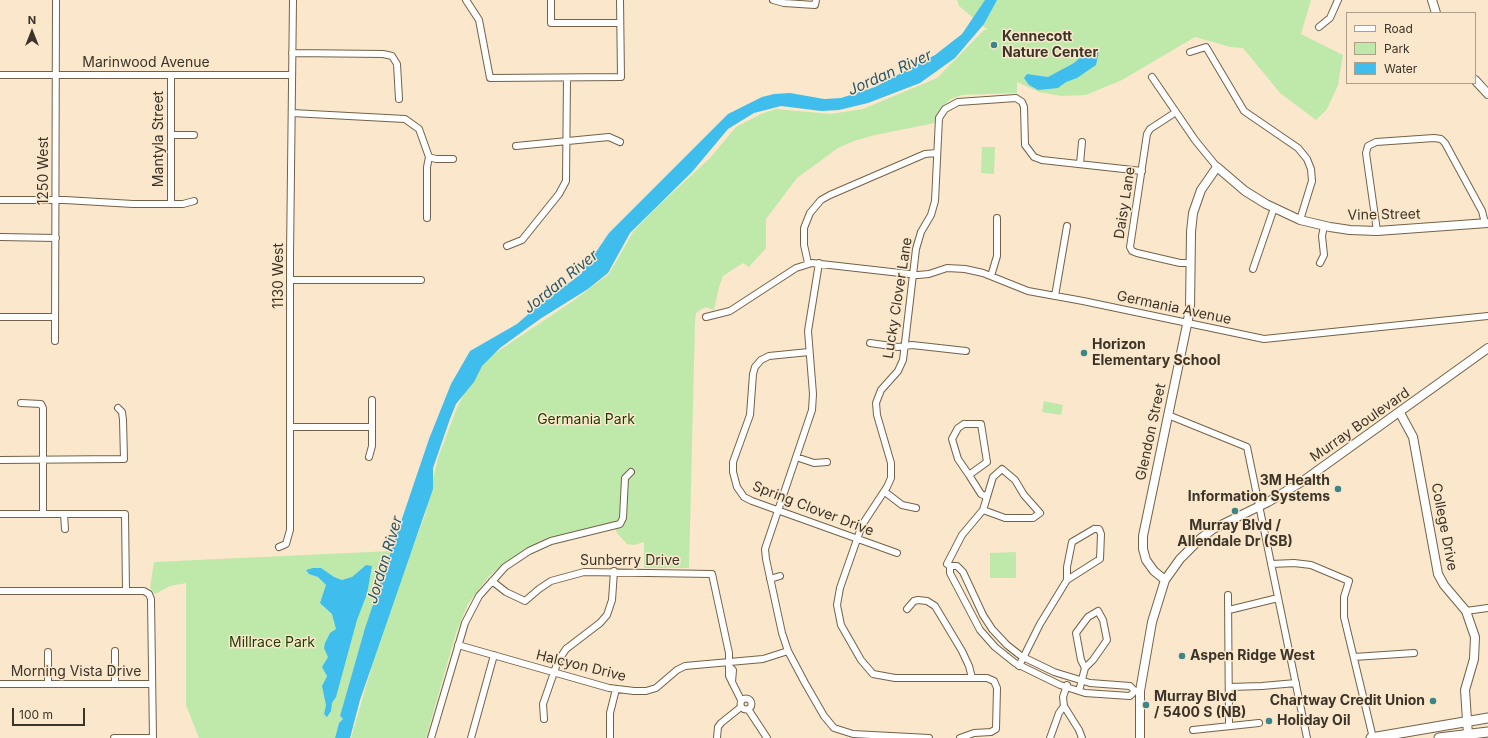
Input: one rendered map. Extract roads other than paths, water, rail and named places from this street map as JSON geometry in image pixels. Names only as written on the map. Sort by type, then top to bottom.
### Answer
[{"type":"main road","points":[[1372,738],[1488,718]]},
{"type":"main road","points":[[1440,738],[1469,736],[1488,732]]},
{"type":"street","name":"1250 West","points":[[55,341],[56,0]]},
{"type":"street","name":"1130 West","points":[[279,547],[286,544],[290,530],[290,280],[293,0]]},
{"type":"street","points":[[466,0],[479,20],[490,78],[621,77],[620,0]]},
{"type":"street","points":[[551,0],[552,23],[620,23]]},
{"type":"street","points":[[773,0],[784,3],[816,3]]},
{"type":"street","points":[[1319,27],[1330,18],[1338,0]]},
{"type":"street","points":[[1432,0],[1436,12]]},
{"type":"street","points":[[1190,52],[1206,47],[1244,111],[1298,148],[1307,159],[1311,169],[1312,184],[1300,220]]},
{"type":"street","points":[[292,53],[383,54],[392,56],[397,64],[399,99]]},
{"type":"street","name":"Marinwood Avenue","points":[[0,75],[292,75]]},
{"type":"street","name":"Mantyla Street","points":[[171,75],[171,204]]},
{"type":"street","name":"Vine Street","points":[[1152,77],[1217,167],[1245,191],[1274,208],[1300,220],[1350,230],[1377,231],[1487,223]]},
{"type":"street","points":[[507,246],[522,240],[559,194],[566,177],[567,78]]},
{"type":"street","points":[[1476,81],[1488,94]]},
{"type":"street","name":"Lucky Clover Lane","points":[[960,738],[974,733],[994,731],[997,724],[996,684],[991,679],[889,678],[873,674],[866,668],[841,625],[837,610],[839,592],[866,516],[885,492],[890,481],[891,466],[877,415],[876,403],[881,390],[899,368],[903,360],[913,274],[919,238],[934,205],[939,118],[948,106],[961,101],[1016,98],[1022,102],[1024,107],[1025,142],[1030,153],[1042,160],[1080,164]]},
{"type":"street","name":"Daisy Lane","points":[[1176,112],[1148,132],[1130,250],[1181,263],[1191,263]]},
{"type":"street","points":[[292,113],[393,117],[405,119],[418,127],[429,157],[427,167],[427,218]]},
{"type":"street","points":[[171,135],[194,135]]},
{"type":"street","points":[[516,146],[609,137],[620,142]]},
{"type":"street","points":[[1377,231],[1366,148],[1370,144],[1376,142],[1441,138],[1482,211],[1487,223]]},
{"type":"street","points":[[1082,142],[1080,164],[1142,170]]},
{"type":"street","points":[[808,263],[804,245],[804,228],[810,213],[821,200],[925,154],[937,153]]},
{"type":"street","points":[[429,157],[434,159],[453,159]]},
{"type":"street","name":"Glendon Street","points":[[1165,580],[1157,574],[1148,563],[1144,553],[1143,540],[1188,323],[1191,300],[1191,232],[1194,208],[1201,190],[1217,167]]},
{"type":"street","points":[[0,200],[56,200],[171,204],[194,201]]},
{"type":"street","points":[[1253,269],[1274,208]]},
{"type":"street","points":[[992,276],[997,259],[997,218]]},
{"type":"street","points":[[1055,296],[1067,226]]},
{"type":"street","points":[[1320,263],[1324,255],[1322,235],[1324,226]]},
{"type":"street","points":[[0,237],[56,238]]},
{"type":"street","points":[[861,268],[862,260]]},
{"type":"street","name":"Germania Avenue","points":[[706,317],[730,311],[796,268],[808,263],[913,274],[926,274],[954,268],[971,270],[992,276],[1023,290],[1266,339],[1488,316]]},
{"type":"street","points":[[819,263],[808,328],[812,406],[765,549],[782,633],[788,651],[824,716],[834,728],[853,734],[929,738]]},
{"type":"street","points":[[290,280],[421,280]]},
{"type":"street","points":[[0,317],[55,317]]},
{"type":"street","points":[[870,343],[898,347],[912,345],[966,351]]},
{"type":"street","name":"Murray Boulevard","points":[[1140,738],[1138,691],[1152,622],[1165,580],[1180,559],[1200,539],[1220,526],[1260,506],[1303,481],[1400,413],[1488,348]]},
{"type":"street","name":"Spring Clover Drive","points":[[809,352],[769,356],[764,358],[756,365],[753,374],[749,418],[733,462],[735,480],[742,495],[749,500],[857,539],[898,552]]},
{"type":"street","points":[[369,457],[372,446],[372,400]]},
{"type":"street","points":[[21,403],[41,404],[44,413],[43,514]]},
{"type":"street","points":[[0,460],[124,459],[124,420],[122,412],[118,408]]},
{"type":"street","name":"College Drive","points":[[1400,413],[1413,437],[1438,574],[1444,585],[1466,611],[1473,630],[1475,648],[1465,690],[1469,736]]},
{"type":"street","points":[[1168,415],[1247,447],[1307,738]]},
{"type":"street","points":[[969,475],[987,462],[981,424],[961,425],[952,435],[955,452],[980,494],[987,497]]},
{"type":"street","points":[[291,426],[372,426]]},
{"type":"street","points":[[796,457],[814,463],[827,462]]},
{"type":"street","points":[[949,565],[957,566],[962,572],[983,615],[996,633],[1007,645],[1024,657],[1069,678],[1082,682],[1130,686],[1138,691],[1130,696],[1102,695],[1066,688],[1019,666],[995,647],[980,630],[950,573],[949,565],[962,535],[983,510],[993,477],[1002,469],[1015,480],[1024,495],[1040,513],[1033,518],[1005,518],[983,510]]},
{"type":"street","points":[[431,738],[458,645],[469,613],[479,596],[492,580],[512,561],[551,541],[619,525],[623,518],[625,478],[631,472]]},
{"type":"street","points":[[885,492],[902,505],[916,508]]},
{"type":"street","points":[[0,514],[125,514],[126,591]]},
{"type":"street","points":[[64,514],[64,529]]},
{"type":"street","points":[[1019,666],[1040,624],[1067,580],[1100,559],[1102,539],[1099,529],[1089,531],[1072,542],[1067,567],[1067,580]]},
{"type":"street","points":[[1272,564],[1294,563],[1311,565],[1349,581],[1344,597],[1344,617],[1372,738]]},
{"type":"street","name":"Sunberry Drive","points":[[492,580],[506,592],[525,601],[546,584],[565,576],[590,571],[712,574],[729,653],[729,664]]},
{"type":"street","points":[[544,719],[543,707],[553,672],[566,649],[600,623],[608,612],[612,600],[614,571]]},
{"type":"street","points":[[770,579],[780,576]]},
{"type":"street","points":[[0,592],[144,591],[149,594],[151,598],[153,738],[114,738]]},
{"type":"street","points":[[1228,595],[1229,725]]},
{"type":"street","points":[[1229,610],[1278,598]]},
{"type":"street","points":[[907,609],[912,603],[918,600],[927,601],[935,606],[962,651],[969,666],[972,678]]},
{"type":"street","points":[[1466,611],[1488,608]]},
{"type":"street","points":[[1079,691],[1085,668],[1093,660],[1107,640],[1103,620],[1098,611],[1088,616],[1076,634],[1081,660],[1085,668]]},
{"type":"street","name":"Halcyon Drive","points":[[458,645],[616,689],[634,691],[652,689],[681,668],[729,664],[763,658],[788,651]]},
{"type":"street","points":[[115,651],[115,684]]},
{"type":"street","points":[[48,652],[48,684]]},
{"type":"street","points":[[1354,657],[1414,653]]},
{"type":"street","points":[[471,738],[494,655]]},
{"type":"street","points":[[729,664],[728,671],[744,710],[748,709],[767,738]]},
{"type":"street","points":[[1050,738],[1059,713],[1064,706],[1069,678]]},
{"type":"street","points":[[1229,686],[1262,686],[1296,683]]},
{"type":"street","name":"Morning Vista Drive","points":[[0,684],[152,684]]},
{"type":"street","points":[[610,738],[610,713],[616,689]]},
{"type":"street","points":[[717,738],[718,727],[721,722],[746,698],[750,700],[751,706],[748,709]]},
{"type":"street","points":[[1064,706],[1080,730],[1082,738]]},
{"type":"street","points":[[1193,730],[1259,723]]},
{"type":"water","points":[[985,0],[997,0],[984,24],[955,58],[920,83],[868,103],[839,110],[821,111],[781,106],[754,113],[728,129],[692,172],[630,233],[608,273],[588,289],[540,319],[500,348],[482,366],[474,382],[456,404],[450,419],[433,468],[433,489],[360,700],[350,738],[335,738],[339,723],[343,719],[340,716],[365,628],[429,439],[451,384],[470,351],[517,324],[581,274],[609,233],[728,114],[762,97],[774,94],[790,93],[824,99],[841,98],[875,87],[935,55],[962,34]]},
{"type":"water","points":[[1091,50],[1099,51],[1096,65],[1077,78],[1066,82],[1058,88],[1038,90],[1029,85],[1024,78],[1027,74],[1048,77],[1074,63],[1085,53]]},
{"type":"water","points":[[366,565],[372,566],[367,594],[357,620],[336,697],[327,717],[324,714],[326,705],[322,686],[327,676],[322,667],[328,657],[324,648],[325,643],[330,633],[336,629],[332,614],[320,603],[326,585],[318,577],[309,574],[306,570],[321,568],[334,577],[342,580],[352,577]]},
{"type":"place","name":"Kennecott Nature Center","points":[[994,45]]},
{"type":"place","name":"Horizon Elementary School","points":[[1084,353]]},
{"type":"place","name":"3M Health Information Systems","points":[[1338,489]]},
{"type":"place","name":"Murray Blvd / Allendale Dr (SB)","points":[[1235,511]]},
{"type":"place","name":"Aspen Ridge West","points":[[1182,656]]},
{"type":"place","name":"Chartway Credit Union","points":[[1433,701]]},
{"type":"place","name":"Murray Blvd / 5400 S (NB)","points":[[1146,705]]},
{"type":"place","name":"Holiday Oil","points":[[1269,721]]},
{"type":"water label","name":"Jordan River","points":[[890,73]]},
{"type":"water label","name":"Jordan River","points":[[561,282]]},
{"type":"water label","name":"Jordan River","points":[[385,560]]},
{"type":"park label","name":"Germania Park","points":[[586,420]]},
{"type":"park label","name":"Millrace Park","points":[[272,643]]}]
